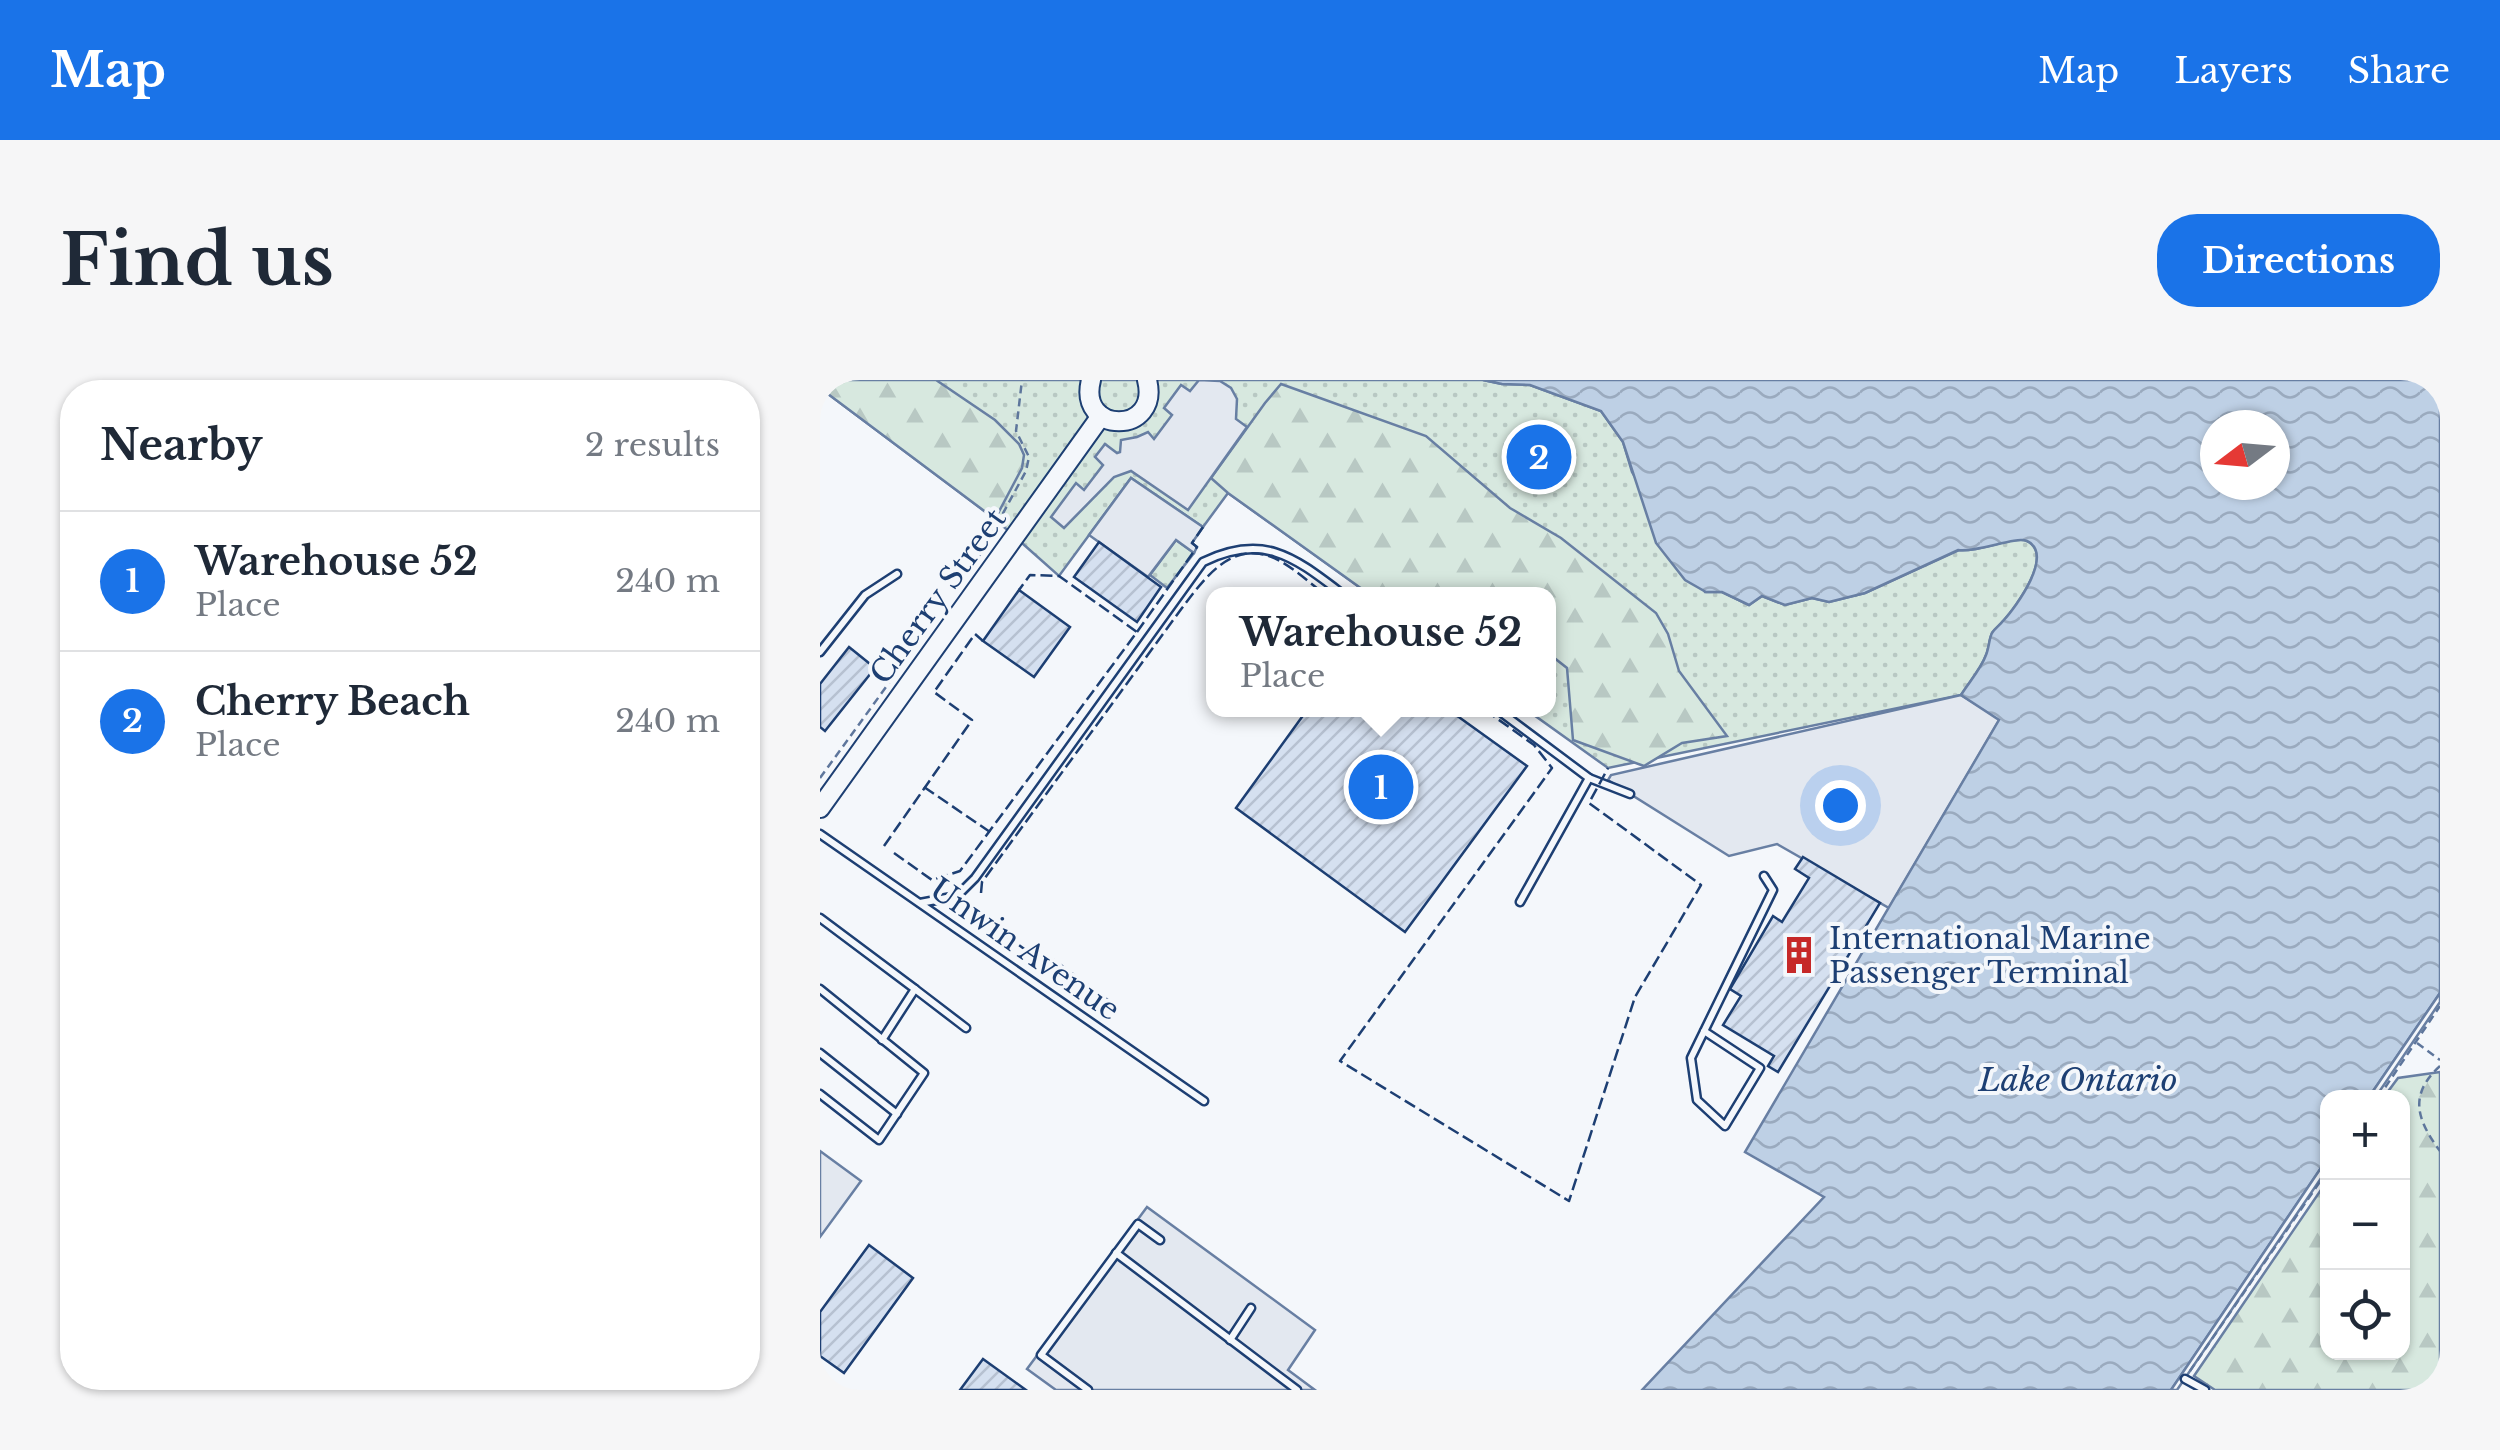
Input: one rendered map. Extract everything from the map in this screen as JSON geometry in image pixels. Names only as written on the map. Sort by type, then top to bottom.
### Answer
[{"type":"street","points":[[1091,380],[1090,400],[1100,416],[1115,422],[1130,420],[1143,410],[1149,394],[1146,380]]},
{"type":"street","name":"Cherry Street","points":[[820,808],[1100,416]]},
{"type":"lane","points":[[920,904],[956,896],[975,878],[1203,562],[1248,547],[1277,552],[1306,566],[1334,587]]},
{"type":"lane","points":[[820,652],[864,595],[897,574]]},
{"type":"lane","points":[[1507,717],[1590,778],[1630,794]]},
{"type":"lane","points":[[1520,902],[1590,778]]},
{"type":"lane","name":"Unwin Avenue","points":[[820,834],[1204,1101]]},
{"type":"lane","points":[[1704,1031],[1760,1068],[1725,1126],[1697,1100],[1691,1058],[1704,1031],[1773,890],[1764,876]]},
{"type":"lane","points":[[820,918],[966,1028]]},
{"type":"lane","points":[[882,1040],[915,989]]},
{"type":"lane","points":[[820,990],[924,1073],[879,1140],[820,1094]]},
{"type":"lane","points":[[820,1053],[897,1114]]},
{"type":"lane","points":[[1088,1390],[1041,1356],[1138,1224],[1160,1240]]},
{"type":"lane","points":[[1116,1253],[1297,1390]]},
{"type":"lane","points":[[1230,1340],[1251,1308]]},
{"type":"lane","points":[[2185,1378],[2204,1390]]},
{"type":"path","points":[[963,581],[1026,471],[1029,458],[1016,431],[1022,380]]},
{"type":"path","points":[[820,778],[918,643]]},
{"type":"path","points":[[2383,1090],[2440,1006]]},
{"type":"path","points":[[2416,1042],[2440,1063],[2430,1075],[2419,1102],[2419,1118],[2440,1151]]},
{"type":"path","points":[[2185,1378],[2321,1180]]},
{"type":"green space","points":[[820,380],[1483,380],[1530,385],[1601,411],[1623,442],[1632,472],[1705,592],[1722,592],[1749,605],[1762,596],[1785,605],[1812,598],[1829,602],[1865,593],[1959,550],[2021,540],[2035,548],[2037,557],[2024,593],[1992,633],[1984,660],[1961,695],[1608,768],[1537,717],[1556,717],[1556,587],[1359,587],[1228,493],[1203,527],[1131,478],[1059,576],[995,519],[820,388]]},
{"type":"green space","points":[[820,380],[936,380],[995,420],[1019,444],[1024,455],[1022,468],[995,519],[820,388]]},
{"type":"green space","points":[[1281,384],[1426,436],[1510,508],[1561,538],[1656,613],[1668,634],[1679,671],[1727,736],[1682,743],[1644,766],[1573,740],[1567,668],[1556,659],[1556,587],[1359,587],[1228,493],[1211,478]]},
{"type":"green space","points":[[1176,540],[1194,553],[1167,588],[1150,575]]},
{"type":"green space","points":[[2440,1072],[2440,1390],[2215,1390],[2194,1376],[2320,1191],[2320,1360],[2410,1360],[2410,1090],[2389,1090],[2398,1078]]},
{"type":"shaded area","points":[[1199,380],[1220,381],[1231,388],[1237,399],[1236,419],[1247,427],[1188,510],[1131,471],[1114,477],[1064,528],[1051,517],[1076,483],[1084,490],[1103,465],[1095,457],[1105,444],[1117,453],[1121,440],[1148,432],[1154,439],[1172,415],[1164,408],[1181,385],[1190,391]]},
{"type":"shaded area","points":[[1131,478],[1203,527],[1192,543],[1197,547],[1194,553],[1176,540],[1148,577],[1089,535]]},
{"type":"shaded area","points":[[1961,695],[2000,719],[1889,908],[1777,844],[1729,856],[1608,780],[1611,775]]},
{"type":"shaded area","points":[[820,1151],[861,1181],[820,1237]]},
{"type":"shaded area","points":[[1147,1207],[1315,1330],[1288,1370],[1315,1390],[1056,1390],[1027,1369]]},
{"type":"water","name":"Lake Ontario","points":[[1483,380],[2440,380],[2440,993],[2374,1090],[2320,1090],[2320,1169],[2171,1390],[1642,1390],[1824,1197],[1745,1152],[1999,720],[1961,695],[1984,660],[1992,633],[2024,593],[2037,557],[2035,548],[2021,540],[1958,550],[1865,593],[1829,602],[1812,598],[1785,605],[1762,596],[1749,605],[1722,592],[1706,592],[1685,580],[1656,543],[1623,442],[1601,411],[1530,385]]},
{"type":"pier","points":[[2440,993],[2440,1002],[2380,1090],[2374,1090]]},
{"type":"pier","points":[[2320,1169],[2320,1180],[2177,1390],[2171,1390]]},
{"type":"building","points":[[1099,542],[1161,587],[1137,622],[1074,577]]},
{"type":"building","points":[[1019,590],[1070,627],[1034,677],[983,641]]},
{"type":"building","points":[[849,647],[875,668],[825,731],[820,727],[820,684]]},
{"type":"building","points":[[1302,717],[1459,717],[1527,766],[1405,932],[1236,808]]},
{"type":"building","name":"International Marine Passenger Terminal","points":[[1803,857],[1880,903],[1778,1072],[1768,1066],[1774,1056],[1723,1025],[1741,996],[1730,989],[1773,916],[1782,922],[1809,878],[1795,869]]},
{"type":"building","points":[[869,1245],[913,1278],[844,1373],[820,1356],[820,1312]]},
{"type":"building","points":[[983,1359],[1026,1390],[960,1390]]},
{"type":"fence","points":[[1137,632],[1197,547],[1192,543],[1203,527]]},
{"type":"fence","points":[[981,893],[982,882],[1212,572],[1236,556],[1264,555],[1280,561],[1315,587]]},
{"type":"fence","points":[[894,853],[932,880],[960,871],[1137,632],[1059,576],[1030,575],[1019,590]]},
{"type":"fence","points":[[884,846],[972,720],[934,692],[975,634],[983,641]]},
{"type":"fence","points":[[1495,717],[1534,745],[1552,768],[1340,1061],[1569,1201],[1635,997],[1701,885],[1589,803],[1608,768]]},
{"type":"fence","points":[[924,787],[990,832]]},
{"type":"fence","points":[[978,915],[1049,967],[1054,960],[1116,1006]]},
{"type":"place","name":"Cherry Beach","points":[[1539,457]]},
{"type":"place","name":"Warehouse 52","points":[[1381,787]]},
{"type":"place","name":"International Marine Passenger Terminal","points":[[1799,955]]}]
